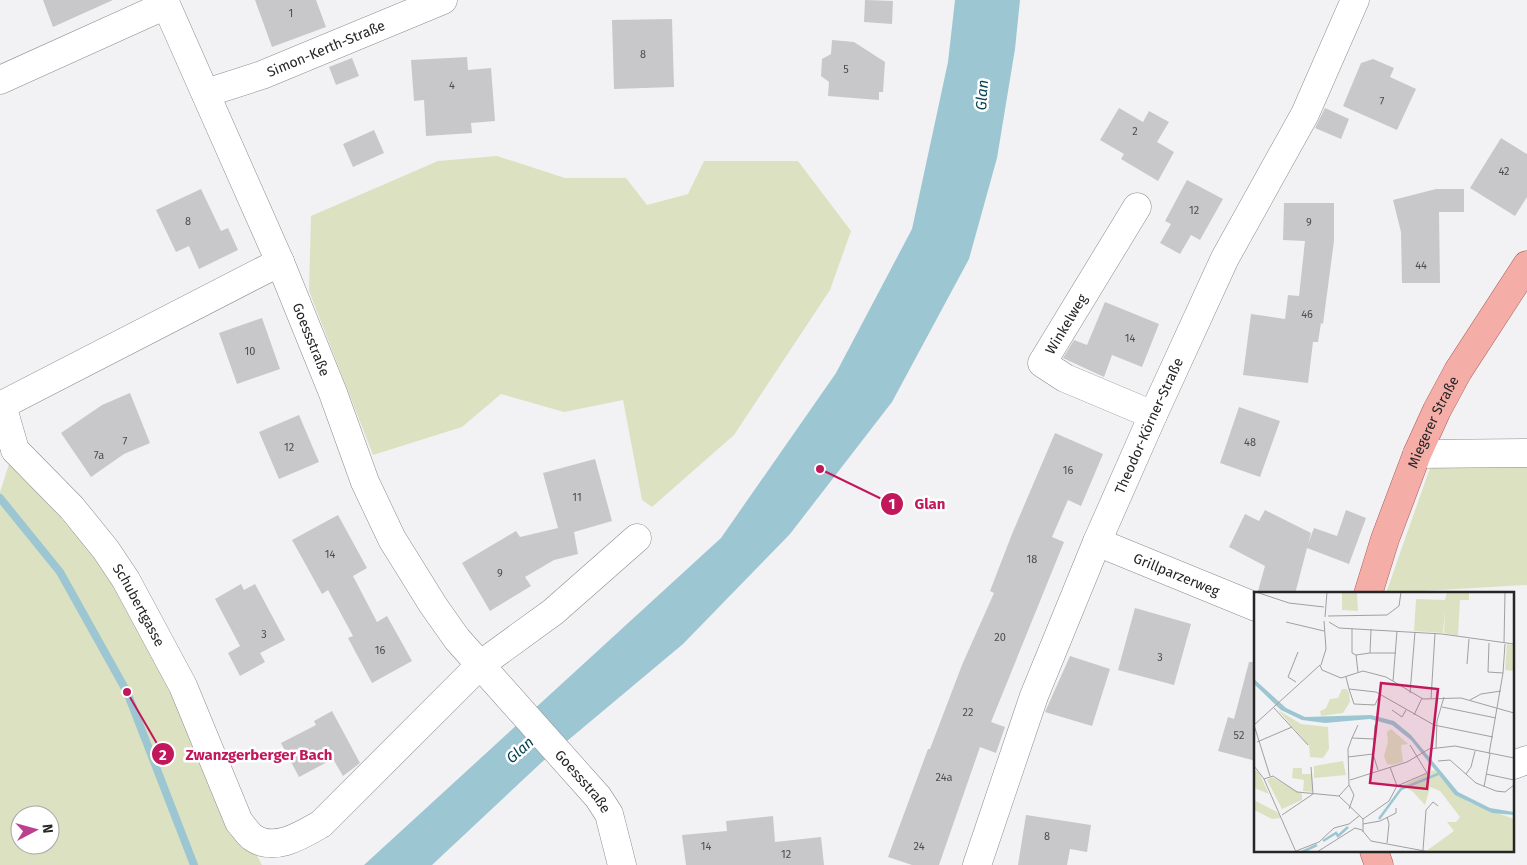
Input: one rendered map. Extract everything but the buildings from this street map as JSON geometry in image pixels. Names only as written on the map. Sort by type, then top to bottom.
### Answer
[{"type":"main road","name":"Miegerer Straße","points":[[1369,592],[1385,538],[1417,454],[1458,371],[1527,264]]},
{"type":"main road","points":[[1374,852],[1379,865]]},
{"type":"street","name":"Simon-Kerth-Straße","points":[[206,93],[262,75],[443,0]]},
{"type":"street","name":"Theodor-Körner-Straße","points":[[976,865],[1034,696],[1097,542],[1225,258],[1305,114],[1353,0]]},
{"type":"street","name":"Goessstraße","points":[[165,2],[280,262],[378,514],[433,605],[480,666],[592,789],[609,814],[622,865]]},
{"type":"street","points":[[0,80],[165,2]]},
{"type":"street","name":"Winkelweg","points":[[1137,206],[1042,363],[1066,378],[1153,415]]},
{"type":"street","name":"Schubertgasse","points":[[280,262],[1,404],[8,432],[16,450],[72,508],[106,550],[126,580],[183,686],[239,822],[252,837],[268,842],[281,842],[296,839],[321,824],[480,666]]},
{"type":"street","points":[[1417,454],[1527,453]]},
{"type":"street","points":[[480,666],[553,612],[637,538]]},
{"type":"street","name":"Grillparzerweg","points":[[1097,542],[1254,606]]},
{"type":"street","points":[[1514,765],[1527,760]]},
{"type":"green space","points":[[497,156],[565,178],[626,178],[647,205],[688,194],[704,161],[798,161],[851,231],[830,290],[734,435],[652,507],[642,500],[623,400],[564,412],[501,394],[462,427],[373,455],[309,291],[311,216],[438,161]]},
{"type":"green space","points":[[10,461],[111,574],[262,865],[0,865],[0,492]]},
{"type":"green space","points":[[1431,465],[1527,465],[1527,585],[1386,592]]},
{"type":"water","points":[[955,0],[1020,0],[1015,49],[997,158],[969,259],[892,402],[790,534],[683,644],[542,762],[432,865],[364,865],[721,538],[836,373],[912,229],[948,62]]},
{"type":"waterway","points":[[0,498],[60,572],[127,692],[194,865]]},
{"type":"place","name":"Glan","points":[[820,469]]},
{"type":"place","name":"Zwanzgerberger Bach","points":[[127,692]]}]
